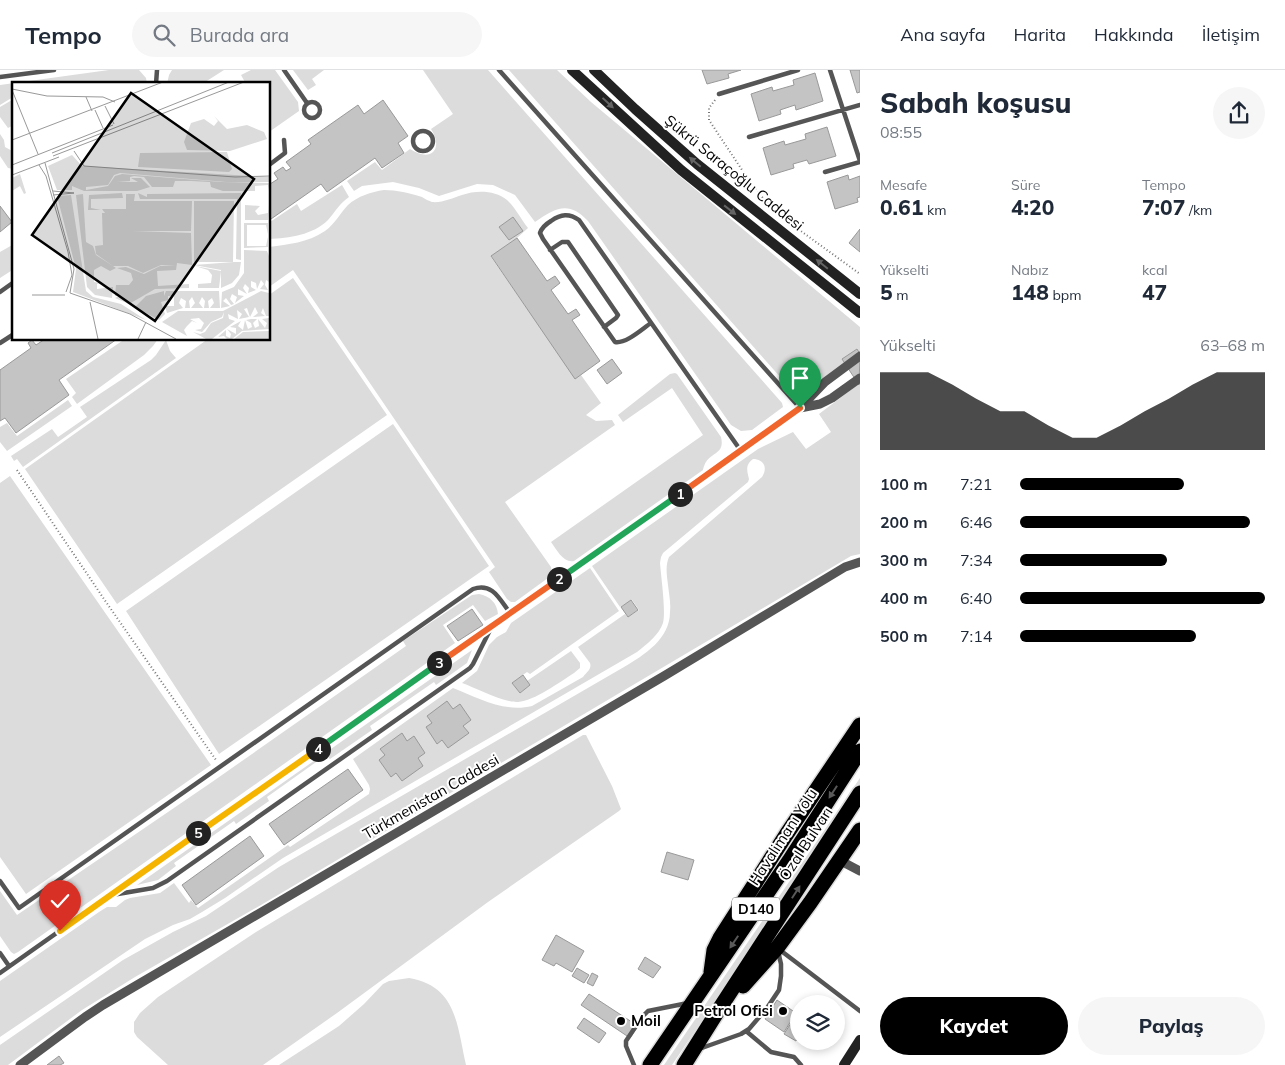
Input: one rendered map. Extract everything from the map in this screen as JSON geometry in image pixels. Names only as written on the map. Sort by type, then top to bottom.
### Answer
[{"type":"highway","points":[[711,975],[714,950],[720,938],[860,725]]},
{"type":"highway","name":"Havalimanı Yolu","points":[[650,1065],[789,861],[860,751]]},
{"type":"highway","name":"Özal Bulvarı","points":[[684,1065],[860,793]]},
{"type":"highway","points":[[716,1014],[777,948],[860,830]]},
{"type":"street","points":[[572,70],[681,170],[860,313]]},
{"type":"street","name":"Şükrü Saraçoğlu Caddesi","points":[[594,70],[697,164],[860,294]]},
{"type":"street","points":[[800,408],[825,382],[860,356]]},
{"type":"street","points":[[800,408],[820,404],[832,398],[860,378]]},
{"type":"street","name":"Türkmenistan Caddesi","points":[[20,1065],[99,1007],[664,676],[845,567],[860,562]]},
{"type":"street","points":[[839,860],[860,871]]},
{"type":"street","points":[[844,1065],[860,1040]]},
{"type":"lane","points":[[0,77],[54,70]]},
{"type":"lane","points":[[284,70],[307,103]]},
{"type":"lane","points":[[0,972],[800,408],[499,70]]},
{"type":"lane","points":[[719,94],[798,70]]},
{"type":"lane","points":[[826,172],[860,162],[830,70]]},
{"type":"lane","points":[[749,137],[860,105]]},
{"type":"lane","points":[[424,131],[432,137],[433,144],[428,150],[422,152],[414,147],[413,137],[417,132],[424,131]]},
{"type":"lane","points":[[270,164],[285,153],[284,140]]},
{"type":"lane","points":[[651,323],[625,340],[615,342],[550,250],[540,233],[542,227],[563,215],[575,217],[579,220],[741,451]]},
{"type":"lane","points":[[550,250],[564,241],[568,242],[618,316],[604,326]]},
{"type":"lane","points":[[0,292],[12,283]]},
{"type":"lane","points":[[0,343],[12,335]]},
{"type":"lane","points":[[0,881],[19,908],[473,589],[484,587],[490,589],[510,613]]},
{"type":"lane","points":[[110,895],[153,888],[167,881],[470,668],[493,625]]},
{"type":"lane","points":[[777,948],[860,1011]]},
{"type":"lane","points":[[692,1052],[749,1030],[767,1008],[779,990],[781,964],[777,948]]},
{"type":"lane","points":[[0,953],[9,966]]},
{"type":"lane","points":[[634,1065],[626,1046],[626,1041],[648,1011],[692,1002]]},
{"type":"lane","points":[[746,1031],[771,1052],[794,1057],[801,1065]]},
{"type":"path","points":[[719,94],[709,108],[709,120],[746,176],[772,210],[860,274]]},
{"type":"path","points":[[17,470],[106,602],[221,766]]},
{"type":"shaded area","points":[[109,70],[139,70],[146,78],[147,82],[22,82]]},
{"type":"shaded area","points":[[172,70],[224,70],[205,82],[167,82]]},
{"type":"shaded area","points":[[251,70],[275,70],[298,102],[299,111],[270,131],[270,82],[245,82],[241,75]]},
{"type":"shaded area","points":[[293,70],[324,70],[312,79],[316,85],[308,90]]},
{"type":"shaded area","points":[[423,70],[488,70],[782,403],[783,407],[752,430],[741,431],[731,425],[588,221],[575,210],[562,208],[549,213],[535,222],[515,195],[493,185],[477,184],[439,196],[419,188],[393,182],[362,186],[354,191],[347,181],[375,162],[382,170],[410,149],[424,155],[433,152],[436,148],[435,136],[431,129],[453,114]]},
{"type":"shaded area","points":[[509,70],[557,70],[591,102],[860,327],[860,352],[810,389],[796,390],[789,387]]},
{"type":"shaded area","points":[[12,83],[12,98],[0,105],[0,85]]},
{"type":"shaded area","points":[[12,100],[12,126],[8,128],[0,117],[0,107]]},
{"type":"shaded area","points":[[0,134],[4,140],[5,147],[12,151],[12,169],[8,168],[0,156]]},
{"type":"shaded area","points":[[342,185],[349,197],[328,220],[315,229],[300,235],[270,239],[270,222],[297,204],[301,211]]},
{"type":"shaded area","points":[[384,190],[408,193],[436,202],[467,193],[485,192],[497,194],[507,200],[528,228],[491,257],[575,378],[581,375],[601,403],[586,415],[596,421],[612,420],[615,425],[505,502],[551,567],[552,572],[548,578],[515,602],[507,599],[489,572],[495,567],[293,270],[270,286],[270,247],[298,242],[318,235],[332,225],[352,202],[374,192]]},
{"type":"shaded area","points":[[12,245],[12,270],[0,278],[0,252]]},
{"type":"shaded area","points":[[293,278],[387,415],[117,604],[25,469],[207,340],[270,340],[270,294]]},
{"type":"shaded area","points":[[124,340],[157,340],[144,355],[77,404],[72,397],[76,393],[66,379]]},
{"type":"shaded area","points":[[166,340],[170,351],[176,358],[23,467],[17,459],[14,461],[11,456],[52,429],[58,437],[87,417],[80,407],[151,360]]},
{"type":"shaded area","points":[[675,373],[721,437],[720,450],[709,459],[703,470],[574,561],[567,560],[551,542],[703,435],[672,388],[623,422],[618,415],[670,374]]},
{"type":"shaded area","points":[[860,383],[860,554],[851,556],[261,905],[135,977],[82,1010],[8,1065],[0,1065],[0,1045],[123,960],[206,916],[279,867],[640,657],[661,638],[669,622],[670,605],[667,564],[669,557],[762,477],[765,467],[762,462],[753,459],[747,468],[748,482],[663,553],[660,563],[664,602],[663,623],[656,635],[637,652],[283,858],[225,898],[190,919],[145,939],[0,1037],[0,981],[99,912],[107,907],[116,907],[130,898],[160,893],[174,883],[189,903],[191,900],[198,908],[288,845],[290,847],[369,794],[369,785],[353,759],[453,688],[502,706],[522,708],[532,706],[583,677],[589,670],[590,663],[578,647],[625,614],[628,617],[639,610],[632,600],[620,607],[592,566],[758,449],[793,432],[806,449],[831,432],[819,414]]},
{"type":"shaded area","points":[[68,400],[72,406],[7,451],[0,442],[0,427],[7,423],[17,436]]},
{"type":"shaded area","points":[[393,424],[489,566],[219,754],[126,611]]},
{"type":"shaded area","points":[[10,476],[211,765],[26,894],[0,857],[0,483]]},
{"type":"shaded area","points":[[590,568],[619,611],[530,674],[527,672],[512,683],[520,693],[530,685],[527,681],[571,651],[580,663],[580,668],[539,695],[518,702],[498,698],[462,683],[477,671],[489,645],[506,632],[511,623]]},
{"type":"shaded area","points":[[472,595],[486,596],[492,601],[498,614],[485,621],[473,605],[443,625],[455,643],[18,952],[14,954],[11,952],[0,936],[0,891],[17,915],[212,782],[406,646],[403,641]]},
{"type":"shaded area","points":[[472,650],[467,663],[436,685],[434,682],[370,726],[372,730],[330,759],[326,755],[267,797],[269,801],[236,824],[234,821],[174,863],[176,866],[158,880],[137,885]]},
{"type":"shaded area","points":[[583,735],[586,735],[612,786],[621,809],[488,902],[263,1065],[168,1065],[137,1037],[134,1032],[134,1022],[140,1013],[158,997],[256,932]]},
{"type":"shaded area","points":[[860,778],[860,786],[672,1065],[664,1065]]},
{"type":"shaded area","points":[[409,978],[425,982],[437,989],[446,999],[457,1022],[466,1065],[279,1065],[339,1026],[383,984],[389,981]]},
{"type":"building","points":[[702,70],[741,70],[728,74],[729,78],[707,84]]},
{"type":"building","points":[[850,70],[860,70],[860,92],[857,93]]},
{"type":"building","points":[[815,73],[823,101],[796,110],[795,105],[780,110],[781,114],[759,121],[751,94],[772,87],[773,91],[794,85],[793,80]]},
{"type":"building","points":[[383,100],[408,136],[398,143],[404,153],[382,168],[375,158],[327,192],[321,184],[271,219],[270,184],[278,179],[274,173],[283,167],[286,171],[291,168],[286,162],[311,144],[308,140],[358,105],[364,114]]},
{"type":"building","points":[[827,127],[836,156],[809,164],[807,160],[793,164],[794,168],[771,175],[763,148],[784,141],[785,145],[806,139],[805,134]]},
{"type":"building","points":[[848,175],[849,180],[860,176],[860,197],[857,198],[858,202],[835,209],[827,182]]},
{"type":"building","points":[[0,206],[12,222],[0,232]]},
{"type":"building","points":[[513,217],[523,231],[509,240],[499,227]]},
{"type":"building","points":[[860,229],[860,252],[849,243]]},
{"type":"building","points":[[517,238],[547,281],[555,276],[560,283],[551,290],[568,314],[576,309],[580,315],[572,320],[600,361],[575,379],[491,256]]},
{"type":"building","points":[[32,340],[36,345],[44,340],[116,340],[59,380],[69,395],[16,433],[5,418],[0,421],[0,370],[31,348],[28,343]]},
{"type":"building","points":[[857,349],[860,354],[859,385],[842,359]]},
{"type":"building","points":[[612,359],[622,373],[607,384],[597,370]]},
{"type":"building","points":[[631,600],[638,610],[628,617],[621,607]]},
{"type":"building","points":[[472,609],[483,625],[458,641],[447,626]]},
{"type":"building","points":[[523,675],[530,685],[520,693],[512,683]]},
{"type":"building","points":[[447,701],[453,709],[460,704],[471,720],[463,726],[469,733],[448,748],[442,740],[437,744],[426,727],[432,723],[427,716]]},
{"type":"building","points":[[402,733],[407,741],[414,736],[425,753],[418,758],[423,766],[402,781],[396,773],[391,777],[379,760],[385,755],[380,749]]},
{"type":"building","points":[[348,769],[363,790],[284,845],[269,824]]},
{"type":"building","points":[[250,836],[264,856],[196,905],[182,885]]},
{"type":"building","points":[[667,852],[694,860],[688,880],[661,872]]},
{"type":"building","points":[[556,935],[584,951],[572,972],[556,963],[554,966],[542,960]]},
{"type":"building","points":[[645,957],[661,967],[653,978],[638,969]]},
{"type":"building","points":[[577,968],[589,975],[584,983],[572,976]]},
{"type":"building","points":[[592,973],[598,976],[593,986],[587,983]]},
{"type":"building","points":[[589,994],[638,1026],[630,1038],[581,1005]]},
{"type":"building","points":[[777,1000],[790,1009],[790,1022],[784,1032],[765,1019]]},
{"type":"building","points":[[584,1018],[606,1033],[599,1043],[577,1028]]},
{"type":"building","points":[[790,1025],[790,1038],[784,1034]]},
{"type":"building","points":[[59,1056],[64,1063],[60,1065],[47,1065]]},
{"type":"place","name":"Petrol Ofisi","points":[[783,1011]]},
{"type":"place","name":"Moil","points":[[621,1021]]},
{"type":"route","points":[[60,931],[800,408]]}]
